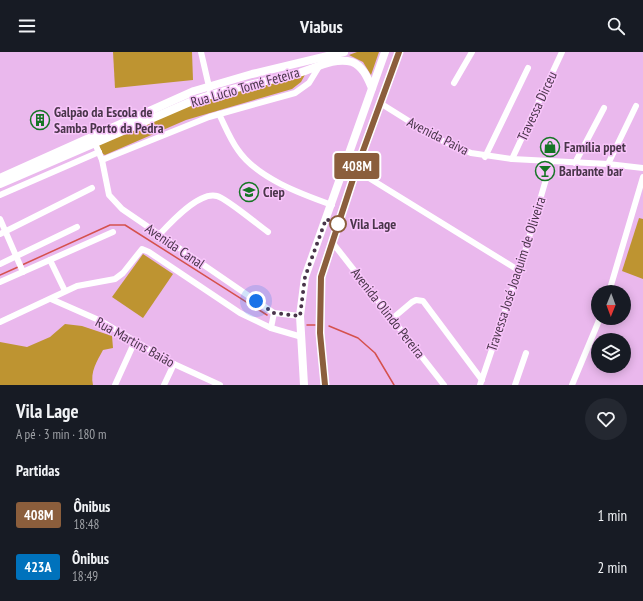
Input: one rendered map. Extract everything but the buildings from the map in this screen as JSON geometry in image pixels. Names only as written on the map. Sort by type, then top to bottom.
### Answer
[{"type":"main road","name":"Rua Lúcio Tomé Feteira","points":[[0,178],[94,140],[210,90],[252,74],[344,52]]},
{"type":"main road","points":[[304,385],[300,316],[305,277],[332,205],[385,52]]},
{"type":"main road","points":[[323,384],[319,289],[321,274],[356,170],[399,52]]},
{"type":"main road","name":"Rua Lúcio Tomé Feteira","points":[[210,90],[299,73],[320,65],[337,61],[355,64],[362,70],[372,88]]},
{"type":"main road","name":"Rua Lúcio Tomé Feteira","points":[[0,184],[94,140]]},
{"type":"street","points":[[201,52],[210,90]]},
{"type":"street","points":[[454,84],[472,52]]},
{"type":"street","name":"Travessa Dirceu","points":[[512,160],[560,53]]},
{"type":"street","points":[[102,160],[176,129],[220,114],[295,93],[309,83],[320,65]]},
{"type":"street","points":[[485,157],[528,68]]},
{"type":"street","name":"Avenida Paiva","points":[[380,103],[416,127],[471,154],[512,160],[608,164],[643,168]]},
{"type":"street","points":[[608,164],[636,106]]},
{"type":"street","points":[[575,162],[604,108]]},
{"type":"street","points":[[220,114],[238,151],[260,171],[306,195],[332,205]]},
{"type":"street","name":"Avenida Canal","points":[[94,140],[102,160],[109,195],[122,209],[274,313],[300,316]]},
{"type":"street","points":[[0,195],[99,152]]},
{"type":"street","name":"Travessa José Joaquim de Oliveira","points":[[481,382],[518,270],[551,162]]},
{"type":"street","points":[[356,170],[518,270]]},
{"type":"street","points":[[611,285],[643,177]]},
{"type":"street","points":[[3,233],[92,188]]},
{"type":"street","points":[[160,235],[185,210],[205,197],[212,196],[222,199],[268,232]]},
{"type":"street","points":[[0,219],[3,233],[18,257],[22,269]]},
{"type":"street","points":[[0,264],[18,257],[77,227]]},
{"type":"street","points":[[0,282],[22,269],[50,260],[113,232]]},
{"type":"street","name":"Avenida Olindo Pereira","points":[[332,242],[444,385]]},
{"type":"street","name":"Avenida Canal","points":[[65,291],[77,286],[115,279],[123,273],[140,250],[145,250],[240,313],[271,328],[302,337]]},
{"type":"street","points":[[0,322],[65,291],[50,260]]},
{"type":"street","name":"Rua Martins Baião","points":[[51,299],[101,322],[174,364],[220,385]]},
{"type":"street","points":[[393,318],[412,302],[416,300],[423,301],[481,382]]},
{"type":"street","points":[[271,328],[274,313]]},
{"type":"street","points":[[572,385],[597,325]]},
{"type":"street","points":[[115,385],[136,341]]},
{"type":"street","points":[[515,385],[526,353]]},
{"type":"street","points":[[164,385],[174,364]]},
{"type":"shaded area","points":[[113,52],[192,52],[193,80],[115,88]]},
{"type":"shaded area","points":[[357,52],[379,52],[371,75],[363,62],[349,55]]},
{"type":"shaded area","points":[[306,73],[301,82],[292,89],[186,120],[105,155],[99,146],[99,144],[213,96]]},
{"type":"shaded area","points":[[639,218],[643,219],[643,279],[622,271]]},
{"type":"shaded area","points":[[143,254],[173,274],[143,318],[112,297]]},
{"type":"shaded area","points":[[65,324],[82,326],[112,336],[113,348],[103,350],[96,362],[92,376],[93,385],[0,385],[0,342],[27,347],[50,337]]},
{"type":"waterway","points":[[22,265],[110,225],[125,225],[267,315]]},
{"type":"waterway","points":[[0,275],[18,267]]},
{"type":"waterway","points":[[307,325],[315,325]]},
{"type":"waterway","points":[[329,326],[358,338],[375,353],[394,385]]},
{"type":"bus line","name":"408M","points":[[325,385],[320,333],[319,289],[321,274],[356,170],[399,52]]},
{"type":"place","name":"Galpão da Escola de Samba Porto da Pedra","points":[[40,120]]},
{"type":"place","name":"Família ppet","points":[[550,147]]},
{"type":"place","name":"Barbante bar","points":[[545,171]]},
{"type":"place","name":"Ciep","points":[[249,192]]},
{"type":"place","name":"Vila Lage","points":[[338,224]]},
{"type":"route","points":[[256,301],[274,313],[300,316],[305,277],[326,219],[338,224]]}]
